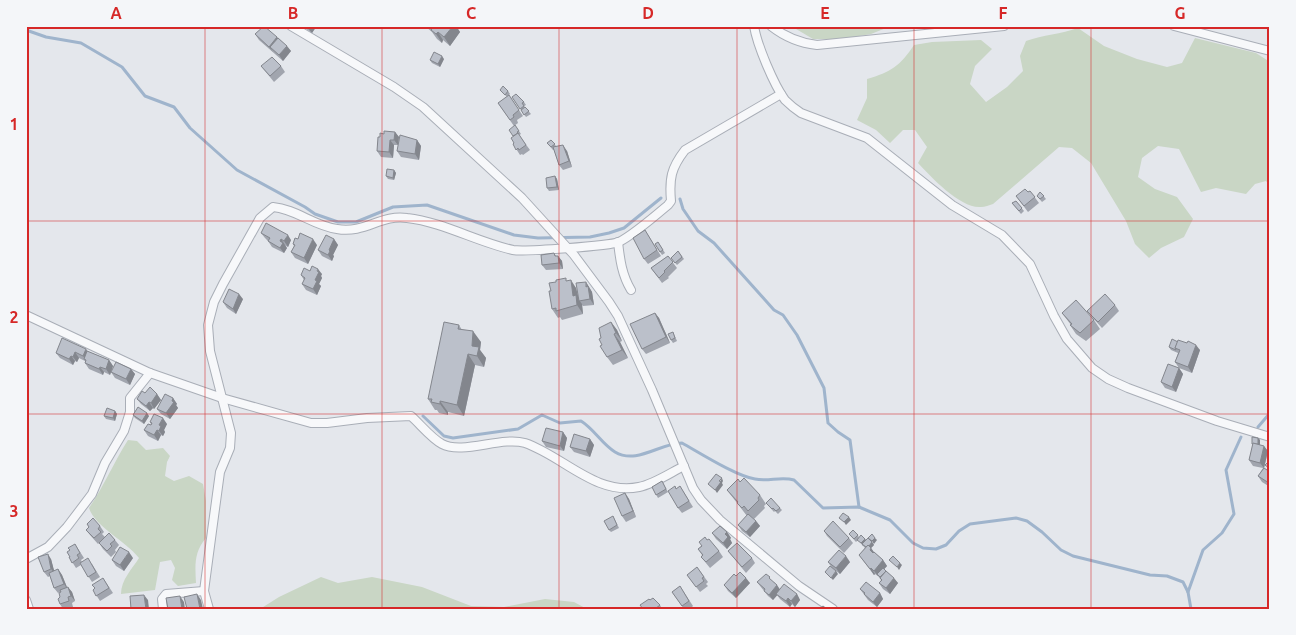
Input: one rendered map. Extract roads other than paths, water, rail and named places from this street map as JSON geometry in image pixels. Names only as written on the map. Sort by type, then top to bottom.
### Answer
[{"type":"street","points":[[291,26],[394,87],[423,108],[522,198],[567,248],[610,302],[652,390],[693,488],[701,500],[720,520],[799,586],[833,609]]},
{"type":"street","points":[[754,26],[756,37],[781,94],[792,107],[801,113],[867,138],[952,205],[1002,235],[1015,246],[1030,264],[1067,339],[1092,368],[1108,379],[1128,388],[1217,421],[1270,437]]},
{"type":"street","points":[[771,26],[784,36],[817,45],[1004,26]]},
{"type":"street","points":[[1174,26],[1270,51]]},
{"type":"street","points":[[209,609],[204,591],[220,472],[230,448],[231,432],[210,352],[208,325],[214,302],[260,218],[273,207],[286,208],[321,225],[351,231],[385,219],[405,217],[514,250],[567,248],[618,242],[668,206],[671,201],[669,187],[673,170],[685,150],[781,94]]},
{"type":"street","points":[[618,242],[624,279],[630,290]]},
{"type":"street","points":[[26,316],[150,374],[222,398],[311,423],[327,424],[367,418],[411,416],[442,444],[452,448],[508,442],[523,443],[538,449],[596,482],[625,489],[641,487],[684,466]]},
{"type":"street","points":[[26,559],[48,547],[67,527],[92,494],[105,463],[124,431],[130,412],[130,398],[150,374]]},
{"type":"street","points":[[163,609],[162,599],[166,594],[204,591]]},
{"type":"street","points":[[26,600],[29,609]]},
{"type":"waterway","points":[[26,30],[46,37],[81,43],[122,67],[145,96],[174,107],[190,128],[237,170],[315,214],[338,222],[356,222],[393,207],[427,205],[514,235],[538,238],[590,237],[624,228],[661,198]]},
{"type":"waterway","points":[[680,199],[683,209],[698,231],[714,243],[774,310],[783,315],[797,335],[824,388],[828,423],[850,440],[859,507]]},
{"type":"waterway","points":[[1258,427],[1270,413]]},
{"type":"waterway","points":[[423,416],[444,436],[453,438],[518,429],[542,415],[560,423],[581,421],[610,449],[623,455],[640,455],[665,446],[682,443],[718,464],[747,477],[760,480],[794,480],[823,508],[859,507],[890,520],[913,543],[923,548],[936,549],[946,545],[959,531],[970,524],[1016,518],[1027,521],[1061,550],[1073,556],[1150,575],[1167,576],[1183,582],[1188,592],[1191,609]]},
{"type":"waterway","points":[[1188,592],[1203,550],[1222,533],[1234,514],[1226,470],[1241,437]]}]
